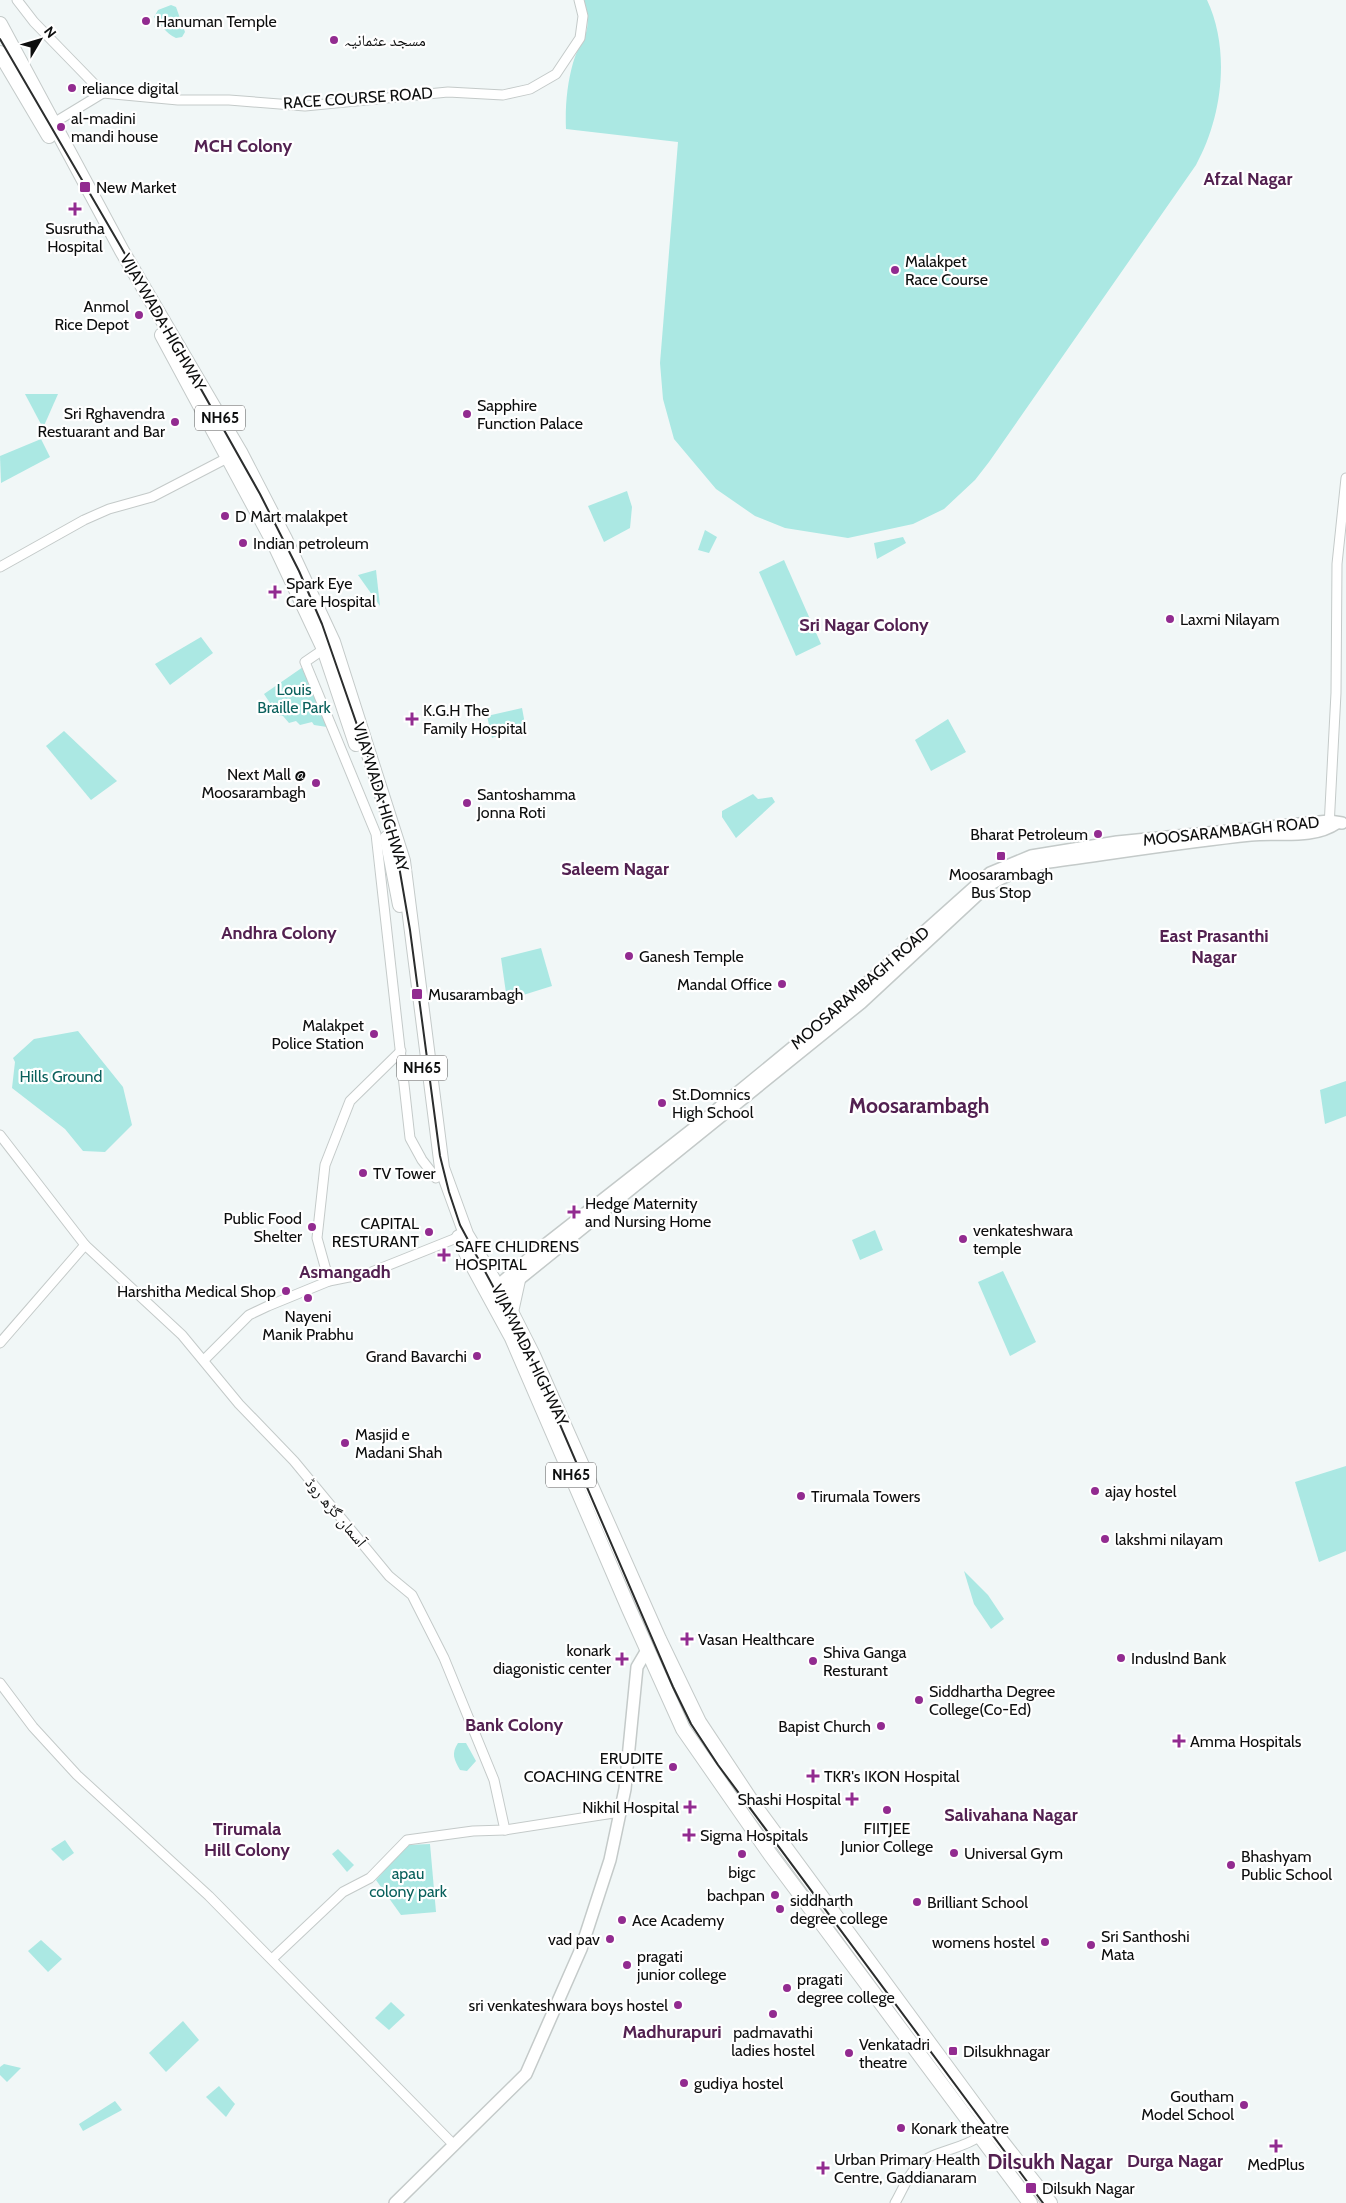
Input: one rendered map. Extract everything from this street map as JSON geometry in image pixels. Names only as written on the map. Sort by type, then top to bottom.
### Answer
[{"type":"highway","name":"VIJAYWADA HIGHWAY","points":[[0,24],[52,124],[234,455],[324,649],[386,832],[401,884],[429,1143],[444,1205],[469,1259],[511,1312],[533,1355],[659,1639],[704,1731],[783,1844],[999,2138],[1050,2203]]},
{"type":"highway","name":"VIJAYWADA HIGHWAY","points":[[0,53],[63,156],[234,455],[285,538],[333,642],[394,832],[442,1168],[466,1234],[495,1294],[542,1423],[580,1496],[646,1650],[683,1729],[770,1854],[1030,2203]]},
{"type":"highway","points":[[511,1312],[518,1280]]},
{"type":"highway","points":[[580,1496],[594,1494]]},
{"type":"highway","points":[[690,1740],[704,1731]]},
{"type":"highway","points":[[770,1854],[783,1844]]},
{"type":"main road","name":"MOOSARAMBAGH ROAD","points":[[495,1294],[518,1280],[861,1003],[952,918],[995,882],[1028,867],[1049,862],[1253,835],[1300,834],[1334,824]]},
{"type":"main road","name":"MOOSARAMBAGH ROAD","points":[[495,1294],[541,1248],[703,1121],[820,1025],[990,873],[1031,856],[1117,842],[1334,824]]},
{"type":"main road","points":[[395,2203],[526,2074],[581,1949],[610,1860],[625,1789],[637,1667],[646,1650]]},
{"type":"street","points":[[17,0],[34,22],[103,93],[52,124]]},
{"type":"street","name":"RACE COURSE ROAD","points":[[103,93],[178,100],[229,100],[305,106],[448,92],[503,95],[530,89],[556,74],[580,38],[583,16],[579,0]]},
{"type":"street","points":[[0,567],[84,520],[109,509],[152,497],[234,455]]},
{"type":"street","points":[[1334,824],[1337,564],[1346,478]]},
{"type":"street","points":[[324,649],[305,662],[376,834],[410,1138],[422,1160],[436,1178]]},
{"type":"street","points":[[329,1281],[317,1238],[325,1165],[350,1101],[401,1051]]},
{"type":"street","name":"آسمان گڑھ روڈ","points":[[0,1134],[86,1245],[182,1335],[239,1404],[294,1461],[389,1576],[412,1595],[444,1658],[494,1780],[505,1830]]},
{"type":"street","points":[[204,1360],[249,1315],[329,1281],[369,1273],[460,1237]]},
{"type":"street","points":[[0,1343],[86,1245]]},
{"type":"street","points":[[0,1683],[33,1727],[77,1774],[189,1876],[454,2145]]},
{"type":"street","points":[[272,1959],[343,1892],[370,1878],[407,1840],[505,1830],[620,1812]]},
{"type":"street","points":[[895,2203],[908,2177],[919,2164],[972,2142],[980,2136]]},
{"type":"green space","name":"Malakpet Race Course","points":[[584,0],[1207,0],[1219,41],[1221,62],[1217,106],[1205,147],[1196,165],[975,480],[944,509],[913,524],[848,538],[785,528],[755,516],[716,489],[674,439],[663,399],[660,363],[678,142],[566,129],[569,79],[573,63],[587,28],[587,12]]},
{"type":"green space","points":[[171,5],[176,7],[185,32],[182,37],[176,38],[169,34],[154,17],[158,10]]},
{"type":"green space","points":[[25,394],[58,394],[43,428]]},
{"type":"green space","points":[[41,439],[50,457],[1,483],[0,456]]},
{"type":"green space","points":[[627,491],[632,507],[630,528],[604,542],[588,506]]},
{"type":"green space","points":[[705,530],[717,537],[709,553],[698,550]]},
{"type":"green space","points":[[903,537],[906,543],[877,559],[874,543]]},
{"type":"green space","points":[[784,560],[821,644],[796,656],[759,572]]},
{"type":"green space","points":[[376,570],[380,606],[358,575]]},
{"type":"green space","points":[[201,637],[213,653],[170,685],[155,664]]},
{"type":"green space","name":"Louis Braille Park","points":[[303,667],[327,727],[314,725],[312,722],[300,725],[296,721],[289,723],[283,716],[278,715],[264,694]]},
{"type":"green space","points":[[522,708],[525,724],[492,738],[487,716]]},
{"type":"green space","points":[[948,719],[966,752],[931,771],[915,740]]},
{"type":"green space","points":[[64,731],[117,781],[91,800],[46,746]]},
{"type":"green space","points":[[753,794],[758,799],[772,797],[775,802],[736,838],[722,817],[722,811]]},
{"type":"green space","points":[[541,948],[552,986],[507,1000],[501,958]]},
{"type":"green space","name":"Hills Ground","points":[[78,1031],[123,1087],[132,1125],[105,1152],[83,1151],[65,1129],[12,1088],[15,1062],[13,1058],[34,1039]]},
{"type":"green space","points":[[1346,1081],[1346,1116],[1325,1124],[1320,1090]]},
{"type":"green space","points":[[875,1230],[883,1250],[860,1260],[852,1240]]},
{"type":"green space","points":[[1003,1271],[1036,1342],[1010,1356],[978,1282]]},
{"type":"green space","points":[[1346,1466],[1346,1551],[1319,1562],[1295,1482]]},
{"type":"green space","points":[[964,1571],[988,1595],[1004,1619],[991,1629],[974,1604]]},
{"type":"green space","points":[[458,1743],[466,1743],[476,1761],[467,1771],[460,1770],[455,1760],[454,1753]]},
{"type":"green space","points":[[65,1840],[74,1853],[63,1861],[51,1849]]},
{"type":"green space","name":"apau colony park","points":[[430,1844],[436,1912],[401,1915],[376,1880],[407,1845]]},
{"type":"green space","points":[[338,1849],[354,1865],[347,1872],[332,1854]]},
{"type":"green space","points":[[41,1940],[62,1959],[48,1972],[28,1951]]},
{"type":"green space","points":[[391,2002],[405,2015],[389,2030],[375,2018]]},
{"type":"green space","points":[[183,2021],[199,2040],[166,2072],[149,2053]]},
{"type":"green space","points":[[4,2064],[21,2068],[7,2082],[0,2075],[0,2067]]},
{"type":"green space","points":[[219,2086],[235,2104],[226,2117],[206,2097]]},
{"type":"green space","points":[[115,2101],[122,2110],[83,2131],[79,2124]]},
{"type":"railway","points":[[0,39],[121,247],[260,494],[299,571],[322,624],[382,797],[395,843],[410,930],[440,1156],[449,1192],[460,1225],[530,1355],[673,1687],[691,1724],[718,1765],[1043,2203]]},
{"type":"place","name":"Hanuman Temple","points":[[146,21]]},
{"type":"place","name":"مسجد عثمانیہ","points":[[334,40]]},
{"type":"place","name":"reliance digital","points":[[72,88]]},
{"type":"place","name":"al-madini mandi house","points":[[61,127]]},
{"type":"place","name":"New Market","points":[[85,187]]},
{"type":"place","name":"Susrutha Hospital","points":[[75,209]]},
{"type":"place","name":"Malakpet Race Course","points":[[895,270]]},
{"type":"place","name":"Anmol Rice Depot","points":[[139,315]]},
{"type":"place","name":"Sapphire Function Palace","points":[[467,414]]},
{"type":"place","name":"Sri Rghavendra Restuarant and Bar","points":[[175,422]]},
{"type":"place","name":"D Mart malakpet","points":[[225,516]]},
{"type":"place","name":"Indian petroleum","points":[[243,543]]},
{"type":"place","name":"Spark Eye Care Hospital","points":[[275,592]]},
{"type":"place","name":"Laxmi Nilayam","points":[[1170,619]]},
{"type":"place","name":"K.G.H The Family Hospital","points":[[412,719]]},
{"type":"place","name":"Next Mall @ Moosarambagh","points":[[316,783]]},
{"type":"place","name":"Santoshamma Jonna Roti","points":[[467,803]]},
{"type":"place","name":"Bharat Petroleum","points":[[1098,834]]},
{"type":"place","name":"Moosarambagh Bus Stop","points":[[1001,856]]},
{"type":"place","name":"Ganesh Temple","points":[[629,956]]},
{"type":"place","name":"Mandal Office","points":[[782,984]]},
{"type":"place","name":"Musarambagh","points":[[417,994]]},
{"type":"place","name":"Malakpet Police Station","points":[[374,1034]]},
{"type":"place","name":"St.Domnics High School","points":[[662,1103]]},
{"type":"place","name":"TV Tower","points":[[363,1173]]},
{"type":"place","name":"Hedge Maternity and Nursing Home","points":[[574,1212]]},
{"type":"place","name":"Public Food Shelter","points":[[312,1227]]},
{"type":"place","name":"CAPITAL RESTURANT","points":[[429,1232]]},
{"type":"place","name":"venkateshwara temple","points":[[963,1239]]},
{"type":"place","name":"SAFE CHLIDRENS HOSPITAL","points":[[444,1255]]},
{"type":"place","name":"Harshitha Medical Shop","points":[[286,1291]]},
{"type":"place","name":"Nayeni Manik Prabhu","points":[[308,1298]]},
{"type":"place","name":"Grand Bavarchi","points":[[477,1356]]},
{"type":"place","name":"Masjid e Madani Shah","points":[[345,1443]]},
{"type":"place","name":"ajay hostel","points":[[1095,1491]]},
{"type":"place","name":"Tirumala Towers","points":[[801,1496]]},
{"type":"place","name":"lakshmi nilayam","points":[[1105,1539]]},
{"type":"place","name":"Vasan Healthcare","points":[[687,1639]]},
{"type":"place","name":"Induslnd Bank","points":[[1121,1658]]},
{"type":"place","name":"konark diagonistic center","points":[[622,1659]]},
{"type":"place","name":"Shiva Ganga Resturant","points":[[813,1661]]},
{"type":"place","name":"Siddhartha Degree College(Co-Ed)","points":[[919,1700]]},
{"type":"place","name":"Bapist Church","points":[[881,1726]]},
{"type":"place","name":"Amma Hospitals","points":[[1179,1741]]},
{"type":"place","name":"ERUDITE COACHING CENTRE","points":[[673,1767]]},
{"type":"place","name":"TKR's IKON Hospital","points":[[813,1776]]},
{"type":"place","name":"Shashi Hospital","points":[[852,1799]]},
{"type":"place","name":"Nikhil Hospital","points":[[690,1807]]},
{"type":"place","name":"FIITJEE Junior College","points":[[887,1810]]},
{"type":"place","name":"Sigma Hospitals","points":[[689,1835]]},
{"type":"place","name":"Universal Gym","points":[[954,1853]]},
{"type":"place","name":"bigc","points":[[742,1854]]},
{"type":"place","name":"Bhashyam Public School","points":[[1231,1865]]},
{"type":"place","name":"bachpan","points":[[775,1895]]},
{"type":"place","name":"Brilliant School","points":[[917,1902]]},
{"type":"place","name":"siddharth degree college","points":[[780,1909]]},
{"type":"place","name":"Ace Academy","points":[[622,1920]]},
{"type":"place","name":"vad pav","points":[[610,1939]]},
{"type":"place","name":"womens hostel","points":[[1045,1942]]},
{"type":"place","name":"Sri Santhoshi Mata","points":[[1091,1945]]},
{"type":"place","name":"pragati junior college","points":[[627,1965]]},
{"type":"place","name":"pragati degree college","points":[[787,1988]]},
{"type":"place","name":"sri venkateshwara boys hostel","points":[[678,2005]]},
{"type":"place","name":"padmavathi ladies hostel","points":[[773,2014]]},
{"type":"place","name":"Dilsukhnagar","points":[[953,2051]]},
{"type":"place","name":"Venkatadri theatre","points":[[849,2053]]},
{"type":"place","name":"gudiya hostel","points":[[684,2083]]},
{"type":"place","name":"Goutham Model School","points":[[1244,2105]]},
{"type":"place","name":"Konark theatre","points":[[901,2128]]},
{"type":"place","name":"MedPlus","points":[[1276,2146]]},
{"type":"place","name":"Urban Primary Health Centre, Gaddianaram","points":[[823,2168]]},
{"type":"place","name":"Dilsukh Nagar","points":[[1031,2188]]},
{"type":"district","name":"MCH Colony","points":[[243,146]]},
{"type":"district","name":"Afzal Nagar","points":[[1248,179]]},
{"type":"district","name":"Sri Nagar Colony","points":[[864,625]]},
{"type":"district","name":"Saleem Nagar","points":[[615,869]]},
{"type":"district","name":"Andhra Colony","points":[[279,933]]},
{"type":"district","name":"East Prasanthi Nagar","points":[[1214,946]]},
{"type":"district","name":"Moosarambagh","points":[[919,1105]]},
{"type":"district","name":"Asmangadh","points":[[345,1272]]},
{"type":"district","name":"Bank Colony","points":[[514,1725]]},
{"type":"district","name":"Salivahana Nagar","points":[[1011,1815]]},
{"type":"district","name":"Tirumala Hill Colony","points":[[247,1839]]},
{"type":"district","name":"Madhurapuri","points":[[672,2032]]},
{"type":"district","name":"Dilsukh Nagar","points":[[1050,2161]]},
{"type":"district","name":"Durga Nagar","points":[[1175,2161]]}]
